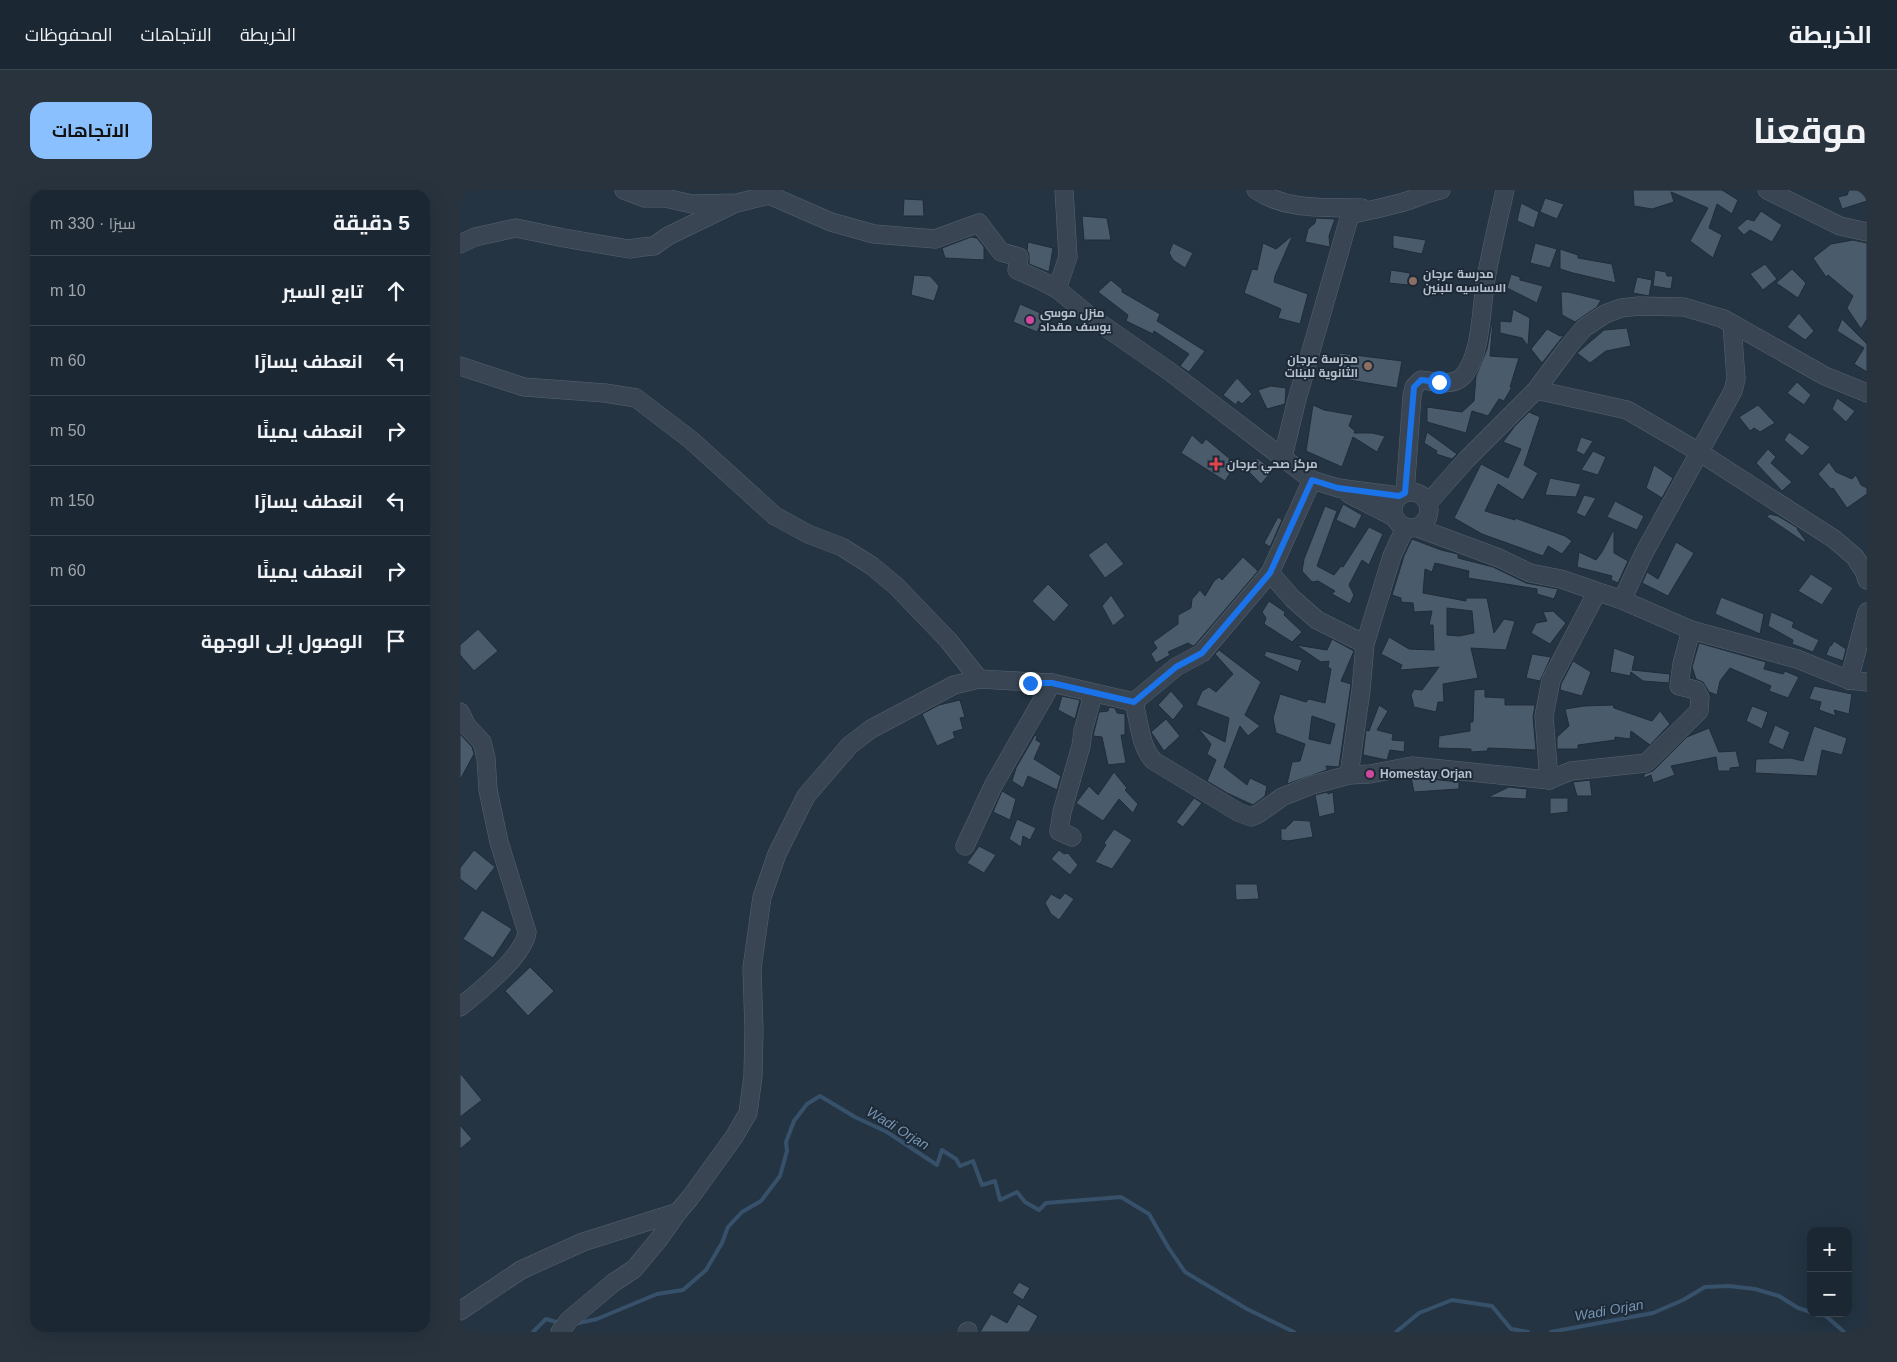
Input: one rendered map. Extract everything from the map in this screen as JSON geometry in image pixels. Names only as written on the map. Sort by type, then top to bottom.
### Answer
[{"type":"street","points":[[624,190],[692,204],[737,203]]},
{"type":"street","points":[[1057,289],[1068,257],[1064,190]]},
{"type":"street","points":[[1256,190],[1270,197],[1302,207],[1373,208]]},
{"type":"street","points":[[1283,457],[1296,403],[1350,215],[1373,208],[1393,205],[1425,193],[1441,190]]},
{"type":"street","points":[[1338,488],[1402,494],[1419,493],[1428,503],[1430,514],[1423,524],[1406,524],[1393,510],[1394,502],[1402,494],[1414,387],[1421,380],[1451,383],[1462,377],[1470,364],[1476,349],[1485,284],[1505,190]]},
{"type":"street","points":[[1767,190],[1840,226],[1867,232]]},
{"type":"street","points":[[460,244],[475,237],[516,228],[629,249],[643,248],[654,246],[668,236],[737,203],[769,195],[831,222],[874,234],[935,239],[979,223],[1001,252],[1019,257],[1017,270],[1057,289],[1091,317],[1170,371],[1312,480],[1338,488],[1406,524],[1499,558],[1530,573],[1561,578],[1622,600],[1691,630],[1797,659],[1849,680],[1867,682]]},
{"type":"street","points":[[1428,503],[1466,460],[1536,390],[1584,328],[1605,314],[1621,308],[1639,306],[1684,307],[1724,319],[1825,376],[1867,393]]},
{"type":"street","points":[[1622,600],[1644,553],[1733,392],[1736,380],[1732,324],[1724,319]]},
{"type":"street","points":[[460,366],[524,387],[605,393],[636,398],[691,440],[776,516],[808,534],[842,547],[863,559],[885,576],[948,640],[979,679]]},
{"type":"street","points":[[1536,390],[1627,410],[1699,452],[1834,539],[1855,557],[1864,571],[1867,580]]},
{"type":"street","points":[[1134,702],[1176,667],[1202,653],[1270,573],[1312,480]]},
{"type":"street","points":[[1349,775],[1361,690],[1365,644],[1392,556],[1406,524]]},
{"type":"street","points":[[1270,573],[1293,599],[1317,620],[1365,644]]},
{"type":"street","points":[[1549,780],[1544,716],[1551,680],[1597,592]]},
{"type":"street","points":[[1849,680],[1867,612]]},
{"type":"street","points":[[1134,702],[1145,746],[1149,756],[1154,761],[1238,812],[1251,817],[1282,797],[1312,785],[1349,775],[1370,774],[1412,766],[1549,780],[1571,771],[1646,763],[1699,711],[1700,698],[1696,690],[1679,686],[1682,664],[1691,630]]},
{"type":"street","points":[[560,1332],[569,1320],[613,1283],[634,1269],[696,1191],[748,1113],[753,1076],[752,968],[762,896],[777,854],[806,796],[850,745],[871,729],[954,685],[979,679],[1052,683],[1134,702]]},
{"type":"street","points":[[965,846],[992,786],[1052,683]]},
{"type":"street","points":[[1072,837],[1059,831],[1062,812],[1081,746],[1091,702],[1091,692]]},
{"type":"street","points":[[460,712],[467,726],[482,742],[486,758],[488,790],[499,842],[527,932],[526,942],[520,950],[476,994],[460,1007]]},
{"type":"street","points":[[460,1311],[521,1270],[583,1242],[678,1212]]},
{"type":"building","points":[[1633,190],[1722,190],[1738,200],[1732,214],[1717,204],[1709,228],[1722,235],[1713,258],[1690,241],[1708,208],[1671,192],[1674,202],[1652,209],[1634,206]]},
{"type":"building","points":[[1849,190],[1867,190],[1867,201],[1842,209],[1838,197],[1847,195]]},
{"type":"building","points":[[1545,198],[1564,204],[1557,219],[1540,212]]},
{"type":"building","points":[[904,199],[923,200],[924,216],[903,216]]},
{"type":"building","points":[[1521,203],[1539,212],[1534,228],[1517,221]]},
{"type":"building","points":[[1761,211],[1782,225],[1772,242],[1750,230],[1744,235],[1737,228],[1747,219],[1754,221]]},
{"type":"building","points":[[1082,216],[1107,218],[1111,240],[1084,240]]},
{"type":"building","points":[[1316,218],[1335,219],[1329,236],[1330,247],[1305,242],[1308,229],[1315,223]]},
{"type":"building","points":[[1293,235],[1274,282],[1308,294],[1300,324],[1278,318],[1281,309],[1244,293],[1252,269],[1257,270],[1263,243],[1276,249]]},
{"type":"building","points":[[1393,235],[1426,240],[1422,254],[1393,248]]},
{"type":"building","points":[[971,237],[977,238],[984,247],[984,260],[945,258],[942,248]]},
{"type":"building","points":[[1853,240],[1867,243],[1867,319],[1861,329],[1847,308],[1853,296],[1828,275],[1826,277],[1813,258],[1831,244]]},
{"type":"building","points":[[1028,242],[1053,248],[1049,272],[1029,264]]},
{"type":"building","points":[[1173,243],[1193,253],[1185,268],[1173,260],[1169,253]]},
{"type":"building","points":[[1535,243],[1557,249],[1550,268],[1530,263]]},
{"type":"building","points":[[1560,249],[1578,255],[1578,258],[1612,264],[1616,283],[1560,269]]},
{"type":"building","points":[[1765,264],[1777,279],[1763,290],[1750,274]]},
{"type":"building","points":[[1792,269],[1806,283],[1798,298],[1776,283]]},
{"type":"building","points":[[1391,270],[1410,273],[1408,285],[1389,283]]},
{"type":"building","points":[[1655,270],[1666,272],[1667,276],[1673,276],[1671,289],[1653,286]]},
{"type":"building","points":[[1511,274],[1520,277],[1520,280],[1543,286],[1537,303],[1507,288]]},
{"type":"building","points":[[914,275],[930,276],[939,286],[934,301],[911,295]]},
{"type":"building","points":[[1637,277],[1652,280],[1649,296],[1633,293]]},
{"type":"building","points":[[1111,280],[1122,289],[1122,292],[1160,314],[1157,321],[1205,351],[1189,372],[1180,366],[1189,354],[1154,331],[1153,334],[1126,321],[1128,315],[1098,292]]},
{"type":"building","points":[[1561,292],[1601,300],[1597,307],[1575,322],[1562,315]]},
{"type":"building","points":[[1020,304],[1045,315],[1037,332],[1013,322]]},
{"type":"building","points":[[1513,309],[1530,318],[1528,346],[1522,338],[1500,333],[1500,321],[1511,322]]},
{"type":"building","points":[[1799,313],[1814,331],[1805,340],[1787,327]]},
{"type":"building","points":[[1842,319],[1867,344],[1867,372],[1854,364],[1864,348],[1837,331]]},
{"type":"building","points":[[1492,321],[1490,356],[1519,358],[1510,387],[1512,387],[1504,401],[1499,399],[1488,416],[1472,411],[1466,433],[1427,422],[1427,407],[1462,412],[1474,401],[1476,376],[1487,349]]},
{"type":"building","points":[[1627,328],[1631,346],[1606,351],[1590,363],[1577,353],[1604,330]]},
{"type":"building","points":[[1547,329],[1560,336],[1564,335],[1542,363],[1531,349]]},
{"type":"building","points":[[1339,353],[1402,361],[1397,388],[1338,378]]},
{"type":"building","points":[[1237,378],[1252,394],[1242,404],[1238,401],[1236,405],[1223,395]]},
{"type":"building","points":[[1797,382],[1811,395],[1804,405],[1787,393]]},
{"type":"building","points":[[1271,386],[1286,388],[1285,404],[1267,409],[1258,390]]},
{"type":"building","points":[[1837,398],[1855,411],[1846,422],[1832,409]]},
{"type":"building","points":[[1313,405],[1324,410],[1353,415],[1349,426],[1355,431],[1354,433],[1372,433],[1385,436],[1377,452],[1353,437],[1342,467],[1306,451]]},
{"type":"building","points":[[1758,405],[1775,423],[1760,432],[1754,428],[1750,431],[1739,417]]},
{"type":"building","points":[[1529,412],[1540,417],[1524,465],[1538,473],[1523,500],[1498,484],[1485,511],[1515,520],[1515,518],[1565,536],[1572,541],[1562,554],[1548,546],[1543,556],[1482,534],[1454,518],[1481,464],[1508,478],[1521,449],[1503,442]]},
{"type":"building","points":[[1427,432],[1457,454],[1452,459],[1436,454],[1437,451],[1424,443]]},
{"type":"building","points":[[1789,432],[1810,447],[1802,456],[1784,440]]},
{"type":"building","points":[[1192,435],[1202,444],[1206,439],[1236,464],[1225,481],[1181,453]]},
{"type":"building","points":[[1581,437],[1593,441],[1584,455],[1576,451]]},
{"type":"building","points":[[1768,449],[1776,457],[1771,463],[1792,482],[1782,491],[1756,463]]},
{"type":"building","points":[[1593,451],[1606,457],[1598,475],[1581,470]]},
{"type":"building","points":[[1257,458],[1273,470],[1261,484],[1249,472]]},
{"type":"building","points":[[1829,462],[1836,472],[1852,479],[1856,475],[1861,485],[1867,488],[1867,494],[1847,508],[1833,488],[1831,489],[1818,474]]},
{"type":"building","points":[[1654,465],[1673,478],[1662,498],[1646,488]]},
{"type":"building","points":[[1550,478],[1581,484],[1576,497],[1545,495]]},
{"type":"building","points":[[1584,495],[1596,498],[1585,517],[1576,513]]},
{"type":"building","points":[[1615,501],[1644,516],[1637,530],[1607,517]]},
{"type":"building","points":[[1343,504],[1362,515],[1355,529],[1336,520]]},
{"type":"building","points":[[1325,506],[1337,511],[1317,566],[1334,575],[1341,566],[1343,567],[1369,527],[1383,534],[1369,565],[1362,560],[1349,585],[1354,595],[1350,604],[1332,594],[1335,591],[1318,581],[1312,582],[1302,571],[1304,559]]},
{"type":"building","points":[[1769,514],[1778,516],[1798,528],[1806,541],[1804,542],[1767,517]]},
{"type":"building","points":[[1278,517],[1282,520],[1270,547],[1264,543]]},
{"type":"building","points":[[1614,529],[1614,553],[1628,561],[1618,583],[1611,580],[1612,576],[1577,567],[1579,552],[1596,560]]},
{"type":"building","points":[[1412,539],[1458,554],[1458,558],[1493,567],[1526,583],[1558,589],[1554,599],[1537,594],[1537,589],[1468,578],[1469,571],[1435,563],[1432,572],[1425,569],[1423,593],[1466,601],[1466,598],[1487,598],[1494,633],[1504,619],[1515,621],[1506,650],[1471,648],[1478,678],[1443,684],[1444,702],[1438,702],[1436,712],[1414,707],[1411,695],[1414,689],[1422,690],[1439,667],[1400,670],[1402,665],[1381,654],[1389,637],[1409,649],[1434,650],[1433,625],[1429,625],[1432,611],[1414,612],[1413,603],[1401,602],[1401,598],[1392,595],[1404,556]],"holes":[[[1447,608],[1472,611],[1474,633],[1459,636],[1447,635]]]},
{"type":"building","points":[[1106,542],[1124,564],[1105,578],[1088,555]]},
{"type":"building","points":[[1676,542],[1694,553],[1668,596],[1642,583],[1647,572],[1658,579]]},
{"type":"building","points":[[1243,557],[1258,571],[1195,645],[1193,646],[1188,643],[1168,652],[1170,655],[1156,663],[1151,654],[1157,648],[1153,642],[1178,624],[1178,615],[1191,608],[1192,599],[1200,590],[1205,596],[1214,581],[1219,577],[1222,580]]},
{"type":"building","points":[[1811,574],[1833,588],[1822,605],[1798,591]]},
{"type":"building","points":[[1048,584],[1069,605],[1054,622],[1032,601]]},
{"type":"building","points":[[1111,595],[1125,616],[1113,626],[1102,606]]},
{"type":"building","points":[[1721,597],[1764,614],[1760,634],[1715,614]]},
{"type":"building","points":[[1269,601],[1285,612],[1284,615],[1302,632],[1292,642],[1264,624],[1266,618],[1262,612]]},
{"type":"building","points":[[1553,611],[1566,623],[1550,644],[1531,633],[1536,623],[1547,621],[1543,612]]},
{"type":"building","points":[[1771,612],[1794,622],[1792,627],[1819,640],[1813,652],[1792,644],[1793,640],[1768,626]]},
{"type":"building","points":[[478,629],[498,651],[474,671],[460,655],[460,645]]},
{"type":"building","points":[[1332,639],[1354,651],[1341,681],[1351,684],[1339,767],[1326,766],[1327,770],[1287,784],[1292,762],[1300,761],[1305,744],[1276,733],[1273,718],[1280,694],[1306,702],[1309,699],[1325,703],[1331,669],[1328,667],[1329,661],[1321,662],[1296,645],[1327,650]],"holes":[[[1312,716],[1335,724],[1330,744],[1309,739]]]},
{"type":"building","points":[[1834,641],[1846,649],[1843,661],[1826,655]]},
{"type":"building","points":[[1699,643],[1766,662],[1764,669],[1783,674],[1785,671],[1799,677],[1788,698],[1769,691],[1771,686],[1730,668],[1720,681],[1717,695],[1709,692],[1703,682],[1696,679],[1692,667]]},
{"type":"building","points":[[1614,648],[1635,656],[1632,670],[1670,674],[1669,683],[1643,681],[1631,672],[1630,676],[1610,672]]},
{"type":"building","points":[[1219,650],[1261,682],[1245,715],[1260,726],[1248,736],[1240,726],[1224,767],[1247,785],[1250,778],[1267,786],[1265,796],[1253,805],[1207,781],[1216,760],[1207,754],[1211,744],[1198,728],[1225,742],[1229,718],[1196,705],[1202,691],[1209,687],[1216,692],[1233,674],[1215,654]]},
{"type":"building","points":[[1266,651],[1302,660],[1298,672],[1264,656]]},
{"type":"building","points":[[1532,654],[1551,657],[1540,681],[1526,678]]},
{"type":"building","points":[[1573,661],[1591,672],[1582,696],[1560,690],[1561,684]]},
{"type":"building","points":[[1814,686],[1852,694],[1849,714],[1834,710],[1836,716],[1819,710],[1821,702],[1809,699]]},
{"type":"building","points":[[1485,689],[1485,697],[1505,698],[1505,705],[1535,705],[1533,717],[1536,750],[1488,748],[1487,751],[1471,752],[1471,749],[1438,748],[1439,736],[1470,731],[1470,722],[1473,722],[1474,690]]},
{"type":"building","points":[[1171,691],[1184,706],[1173,720],[1158,705]]},
{"type":"building","points":[[1062,696],[1080,700],[1075,719],[1058,710]]},
{"type":"building","points":[[960,700],[965,717],[960,718],[963,729],[953,732],[955,738],[937,746],[922,714],[939,705]]},
{"type":"building","points":[[1379,705],[1388,711],[1377,730],[1393,734],[1392,740],[1405,741],[1404,752],[1390,750],[1387,760],[1363,755],[1366,730],[1369,731]]},
{"type":"building","points":[[1613,705],[1614,708],[1652,721],[1660,711],[1670,724],[1650,745],[1631,731],[1630,739],[1615,737],[1615,740],[1578,745],[1578,749],[1557,749],[1557,737],[1569,726],[1565,709]]},
{"type":"building","points":[[1752,706],[1768,712],[1762,729],[1746,721]]},
{"type":"building","points":[[1109,707],[1115,708],[1117,713],[1125,714],[1125,735],[1121,735],[1126,763],[1108,765],[1102,737],[1093,736],[1099,712],[1108,711]]},
{"type":"building","points":[[1166,719],[1180,736],[1164,751],[1151,732]]},
{"type":"building","points":[[1775,725],[1790,732],[1783,750],[1768,743]]},
{"type":"building","points":[[1814,726],[1847,738],[1842,755],[1822,750],[1817,776],[1755,773],[1756,759],[1791,758],[1803,761]]},
{"type":"building","points":[[1709,728],[1719,752],[1736,751],[1740,767],[1730,768],[1730,771],[1718,771],[1716,757],[1671,766],[1675,775],[1653,783],[1651,775],[1644,778],[1644,774],[1653,771],[1687,737]]},
{"type":"building","points":[[460,734],[472,747],[474,754],[460,780]]},
{"type":"building","points":[[1035,735],[1037,736],[1036,740],[1041,743],[1034,759],[1061,776],[1057,790],[1028,776],[1023,788],[1012,781],[1016,768]]},
{"type":"building","points":[[1114,772],[1127,788],[1125,790],[1138,804],[1133,813],[1119,799],[1103,821],[1076,803],[1089,786],[1098,795]]},
{"type":"building","points":[[1411,777],[1459,782],[1459,789],[1414,792]]},
{"type":"building","points":[[1590,780],[1592,796],[1577,796],[1573,782]]},
{"type":"building","points":[[1509,787],[1527,789],[1526,799],[1488,797]]},
{"type":"building","points":[[1002,791],[1016,799],[1010,820],[993,812]]},
{"type":"building","points":[[1327,792],[1328,794],[1333,792],[1335,813],[1319,817],[1315,795]]},
{"type":"building","points":[[1194,798],[1202,803],[1183,827],[1176,822]]},
{"type":"building","points":[[1550,798],[1568,798],[1568,812],[1550,814]]},
{"type":"building","points":[[1017,819],[1036,828],[1030,840],[1023,836],[1021,847],[1009,839]]},
{"type":"building","points":[[1294,820],[1310,821],[1313,837],[1288,841],[1281,840],[1281,828],[1285,829]]},
{"type":"building","points":[[1114,829],[1132,840],[1112,869],[1095,862],[1106,845],[1104,843]]},
{"type":"building","points":[[979,846],[996,855],[984,873],[967,863]]},
{"type":"building","points":[[474,850],[495,867],[476,891],[460,879],[460,868]]},
{"type":"building","points":[[1059,850],[1064,854],[1068,853],[1078,865],[1070,875],[1051,859]]},
{"type":"building","points":[[1235,884],[1257,884],[1259,899],[1236,900]]},
{"type":"building","points":[[1065,893],[1074,899],[1059,920],[1051,914],[1045,903],[1051,894],[1060,899]]},
{"type":"building","points":[[482,910],[512,929],[493,958],[463,939]]},
{"type":"building","points":[[530,967],[554,991],[528,1016],[505,991]]},
{"type":"building","points":[[460,1073],[482,1100],[460,1117]]},
{"type":"building","points":[[460,1125],[472,1139],[460,1149]]},
{"type":"building","points":[[1019,1282],[1030,1288],[1023,1300],[1012,1293]]},
{"type":"building","points":[[1018,1304],[1038,1316],[1029,1332],[980,1332],[991,1314],[1007,1323]]},
{"type":"waterway","name":"Wadi Orjan","points":[[574,1324],[597,1319],[657,1294],[683,1290],[706,1270],[722,1243],[728,1227],[742,1212],[761,1201],[780,1176],[787,1151],[786,1142],[794,1121],[807,1104],[820,1096],[855,1117],[887,1132],[937,1165],[942,1150],[956,1159],[960,1166],[973,1161],[982,1185],[995,1181],[1000,1200],[1017,1192],[1025,1202],[1039,1210],[1046,1203],[1121,1197],[1149,1214],[1185,1272],[1247,1309],[1294,1332]]},
{"type":"waterway","name":"Wadi Orjan","points":[[1551,1332],[1653,1313],[1683,1300],[1705,1287],[1729,1286],[1755,1289],[1779,1296],[1798,1308],[1807,1311]]},
{"type":"waterway","name":"Wadi Orjan","points":[[1396,1332],[1419,1313],[1452,1300],[1492,1306],[1511,1329],[1528,1332]]},
{"type":"waterway","name":"Wadi Orjan","points":[[1827,1317],[1844,1332]]},
{"type":"waterway","name":"Wadi Orjan","points":[[533,1332],[546,1319],[560,1323]]},
{"type":"place","name":"مدرسة عرجان الاساسيه للبنين","points":[[1413,281]]},
{"type":"place","name":"منزل موسى يوسف مقداد","points":[[1030,320]]},
{"type":"place","name":"مدرسة عرجان الثانوية للبنات","points":[[1368,366]]},
{"type":"place","name":"مركز صحي عرجان","points":[[1216,464]]},
{"type":"place","name":"Homestay Orjan","points":[[1370,774]]},
{"type":"route","points":[[1030,683],[1052,683],[1134,702],[1176,667],[1202,653],[1270,573],[1312,480],[1338,488],[1399,496],[1405,493],[1414,387],[1421,380],[1439,382]]}]
